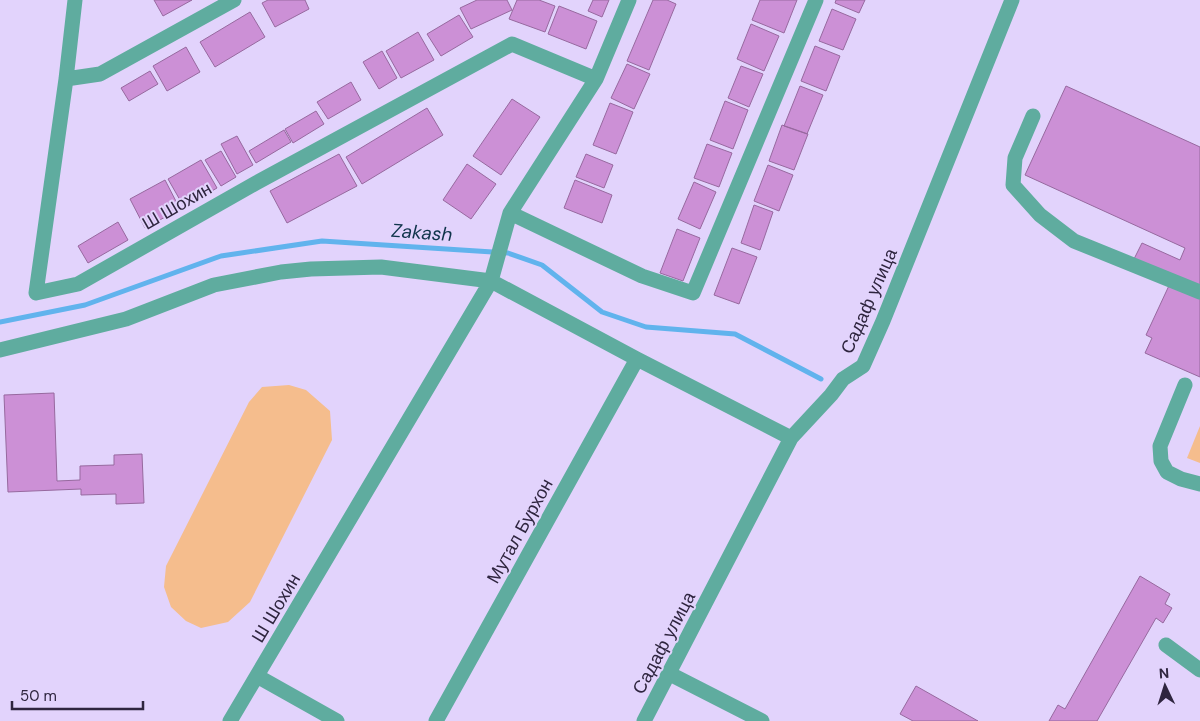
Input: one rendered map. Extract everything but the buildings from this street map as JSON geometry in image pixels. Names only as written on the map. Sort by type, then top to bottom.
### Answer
[{"type":"street","name":"Ш Шохин","points":[[75,0],[66,79],[36,293],[78,284],[256,183],[512,44],[596,79]]},
{"type":"street","points":[[66,79],[100,74],[234,0]]},
{"type":"street","points":[[629,0],[596,79],[510,213],[642,276],[693,293],[816,0]]},
{"type":"street","name":"Садаф улица","points":[[644,721],[791,438],[831,395],[843,379],[863,366],[1012,0]]},
{"type":"street","points":[[1033,116],[1015,158],[1013,185],[1029,203],[1074,241],[1200,292]]},
{"type":"street","name":"Ш Шохин","points":[[230,721],[491,281],[510,213]]},
{"type":"street","points":[[0,350],[126,319],[214,285],[281,272],[381,267],[491,281],[791,438]]},
{"type":"street","name":"Мутал Бурхон","points":[[436,721],[637,359]]},
{"type":"street","points":[[1184,385],[1160,446],[1161,461],[1167,472],[1200,484]]},
{"type":"street","points":[[1166,645],[1200,670]]},
{"type":"street","points":[[670,674],[762,721]]},
{"type":"street","points":[[257,676],[337,721]]},
{"type":"shaded area","points":[[289,385],[306,390],[330,411],[332,440],[250,602],[228,622],[201,628],[186,621],[171,607],[164,587],[166,566],[249,402],[262,387]]},
{"type":"shaded area","points":[[1200,426],[1200,463],[1187,458]]},
{"type":"waterway","name":"Zakash","points":[[0,322],[85,305],[221,256],[322,241],[508,253],[542,265],[602,312],[646,327],[735,334],[821,379]]}]
